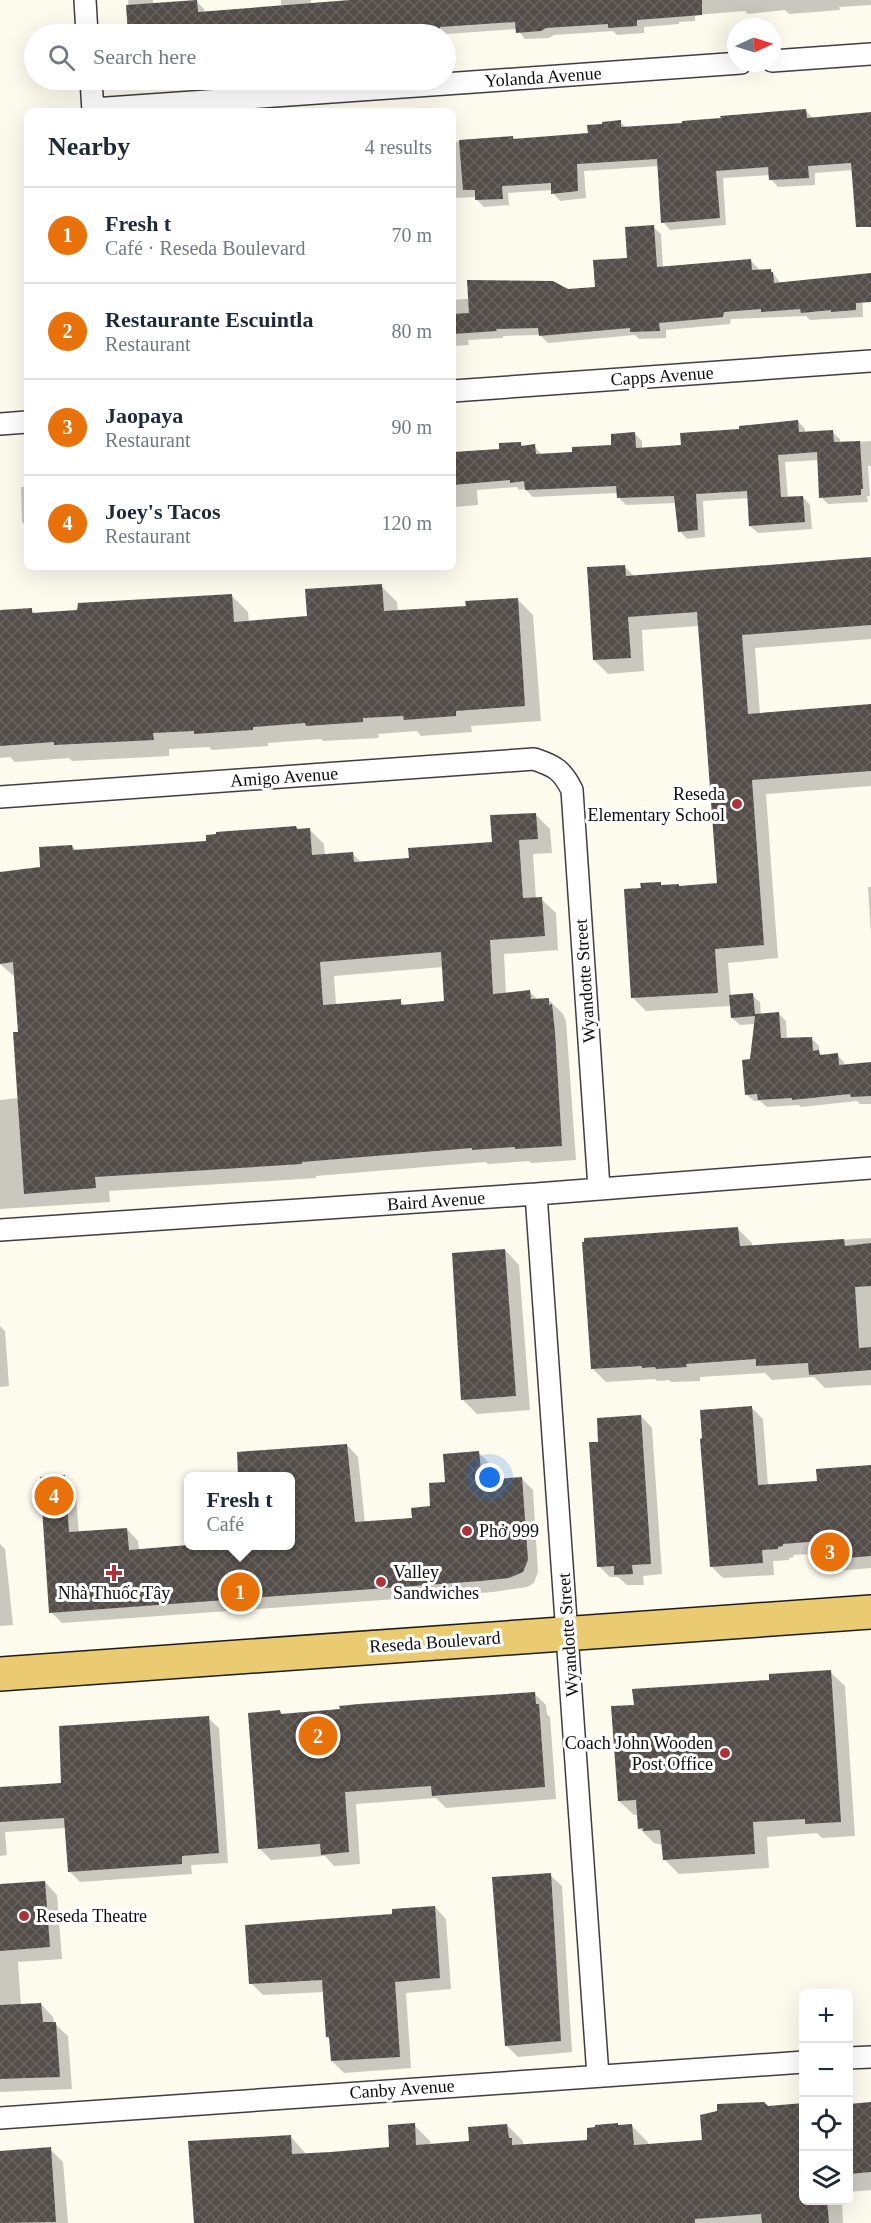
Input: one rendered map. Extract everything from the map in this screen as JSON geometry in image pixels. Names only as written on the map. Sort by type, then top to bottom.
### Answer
[{"type":"main road","name":"Reseda Boulevard","points":[[0,1674],[871,1612]]},
{"type":"street","points":[[85,0],[86,24]]},
{"type":"street","points":[[781,60],[871,54]]},
{"type":"street","name":"Yolanda Avenue","points":[[456,84],[727,64]]},
{"type":"street","points":[[92,90],[93,108]]},
{"type":"street","name":"Yolanda Avenue","points":[[121,108],[369,90]]},
{"type":"street","name":"Capps Avenue","points":[[456,391],[871,362]]},
{"type":"street","points":[[0,424],[24,422]]},
{"type":"street","name":"Amigo Avenue","points":[[0,797],[534,759],[551,765],[564,775]]},
{"type":"street","name":"Wyandotte Street","points":[[564,775],[572,790],[600,1188]]},
{"type":"street","name":"Baird Avenue","points":[[0,1230],[536,1194],[871,1168]]},
{"type":"street","name":"Wyandotte Street","points":[[536,1194],[598,2076]]},
{"type":"street","points":[[853,2058],[871,2057]]},
{"type":"street","name":"Canby Avenue","points":[[0,2118],[799,2062]]},
{"type":"building","points":[[197,0],[198,12],[350,0],[702,0],[702,15],[637,20],[637,26],[608,28],[608,24],[546,28],[541,31],[516,33],[515,22],[456,26],[456,24],[127,24],[126,5]]},
{"type":"building","points":[[806,109],[807,118],[871,112],[871,227],[856,227],[851,163],[808,166],[809,178],[769,180],[768,167],[716,171],[720,218],[661,223],[657,159],[577,164],[578,191],[551,194],[551,183],[502,186],[503,199],[475,200],[475,190],[463,190],[459,140],[513,136],[513,139],[588,133],[587,125],[621,120],[621,127],[682,123],[682,121],[721,118],[720,116]]},
{"type":"building","points":[[654,225],[657,267],[751,259],[752,270],[771,269],[774,283],[871,273],[871,302],[856,303],[856,310],[831,312],[831,310],[801,313],[800,309],[761,312],[761,309],[724,312],[723,317],[659,323],[660,331],[630,332],[630,328],[539,336],[538,328],[496,329],[497,331],[456,334],[456,314],[469,313],[467,280],[553,281],[568,289],[595,287],[593,260],[627,258],[625,227]]},
{"type":"building","points":[[798,420],[799,432],[833,430],[834,442],[860,441],[863,489],[861,489],[861,495],[819,498],[817,452],[778,455],[781,497],[803,496],[805,522],[749,526],[747,491],[696,494],[698,530],[678,532],[674,496],[617,498],[616,486],[525,490],[524,481],[510,483],[510,480],[456,485],[456,452],[499,449],[499,443],[521,442],[521,446],[535,444],[536,454],[572,452],[572,447],[611,445],[611,434],[635,432],[636,448],[681,445],[680,433],[739,429],[739,426]]},
{"type":"building","points":[[871,557],[871,625],[742,635],[748,714],[871,704],[871,771],[752,780],[764,945],[715,949],[718,993],[631,998],[624,889],[641,888],[640,883],[661,882],[661,885],[679,884],[679,886],[717,883],[697,612],[628,617],[631,658],[593,660],[587,567],[625,565],[626,576]]},
{"type":"building","points":[[382,584],[384,611],[466,606],[465,601],[518,598],[525,706],[456,711],[456,716],[404,720],[403,716],[363,718],[363,722],[306,726],[305,723],[253,727],[253,730],[194,734],[194,731],[153,733],[154,740],[54,745],[54,742],[0,746],[0,610],[32,608],[32,613],[77,610],[78,603],[232,594],[234,622],[307,616],[305,589]]},
{"type":"building","points":[[536,813],[538,839],[519,840],[523,898],[542,897],[545,936],[490,940],[493,994],[530,990],[531,999],[549,998],[549,1005],[552,1004],[562,1146],[472,1150],[472,1148],[302,1162],[302,1164],[95,1177],[96,1188],[24,1194],[13,1032],[18,1032],[13,962],[0,964],[0,872],[40,867],[39,847],[72,845],[73,850],[206,841],[206,835],[216,834],[216,832],[296,826],[297,829],[310,828],[312,855],[353,852],[354,862],[409,858],[408,848],[492,842],[490,815]],"holes":[[[441,952],[444,1001],[401,1005],[401,999],[323,1005],[320,962]]]},
{"type":"building","points":[[753,993],[755,1014],[779,1012],[781,1038],[812,1037],[813,1051],[819,1050],[820,1055],[838,1053],[839,1065],[871,1062],[871,1096],[851,1097],[850,1094],[792,1100],[792,1098],[758,1100],[757,1094],[745,1095],[742,1060],[750,1059],[755,1016],[731,1018],[729,995]]},
{"type":"building","points":[[738,1227],[740,1246],[844,1239],[845,1246],[871,1243],[871,1286],[855,1287],[859,1348],[871,1347],[871,1370],[809,1375],[808,1363],[756,1366],[756,1359],[686,1364],[687,1367],[656,1369],[655,1367],[642,1368],[642,1366],[591,1369],[582,1242],[584,1238]]},
{"type":"building","points":[[505,1249],[516,1396],[461,1400],[452,1253]]},
{"type":"building","points":[[752,1406],[758,1485],[817,1481],[816,1469],[871,1465],[871,1556],[823,1560],[821,1541],[783,1544],[778,1549],[762,1550],[763,1563],[710,1567],[700,1439],[702,1438],[700,1410]]},
{"type":"building","points":[[641,1415],[651,1564],[632,1565],[633,1574],[614,1575],[614,1566],[597,1567],[589,1442],[598,1442],[597,1418]]},
{"type":"building","points":[[347,1444],[355,1522],[412,1518],[411,1508],[430,1506],[429,1483],[445,1482],[443,1454],[479,1451],[482,1480],[522,1477],[528,1560],[523,1572],[509,1578],[49,1613],[40,1477],[65,1475],[69,1532],[127,1528],[129,1550],[184,1545],[184,1550],[295,1550],[295,1472],[238,1472],[237,1452]]},
{"type":"building","name":"Coach John Wooden Post Office","points":[[831,1670],[841,1822],[805,1824],[805,1819],[753,1822],[755,1854],[663,1860],[660,1830],[638,1829],[636,1800],[618,1801],[611,1706],[634,1705],[632,1689],[769,1680],[769,1674]]},
{"type":"building","points":[[535,1692],[536,1704],[539,1704],[545,1787],[432,1796],[431,1786],[345,1792],[349,1852],[321,1855],[320,1844],[258,1849],[248,1713],[280,1710],[281,1714],[340,1709],[339,1706],[359,1704]]},
{"type":"building","points":[[209,1716],[219,1853],[182,1856],[182,1864],[68,1872],[64,1818],[0,1822],[0,1787],[61,1783],[59,1726]]},
{"type":"building","points":[[551,1873],[561,2041],[505,2046],[492,1877]]},
{"type":"building","name":"Reseda Theatre","points":[[45,1881],[50,1947],[0,1951],[0,1884]]},
{"type":"building","points":[[435,1906],[440,1978],[395,1982],[400,2057],[331,2061],[329,2037],[326,2037],[322,1980],[249,1984],[245,1925],[392,1914],[392,1909]]},
{"type":"building","points":[[41,2003],[43,2022],[56,2022],[60,2077],[0,2079],[0,2005]]},
{"type":"building","points":[[764,2102],[768,2106],[799,2103],[799,2205],[827,2205],[829,2223],[762,2223],[761,2214],[695,2219],[695,2223],[194,2223],[188,2141],[291,2135],[292,2154],[331,2152],[389,2147],[388,2125],[415,2123],[416,2145],[469,2141],[468,2127],[507,2124],[512,2145],[587,2140],[587,2128],[618,2123],[618,2125],[632,2124],[634,2145],[702,2140],[700,2115],[717,2111],[717,2104]]},
{"type":"building","points":[[871,2102],[871,2172],[853,2174],[853,2104]]},
{"type":"building","points":[[51,2147],[56,2222],[0,2223],[0,2151]]},
{"type":"place","name":"Reseda Elementary School","points":[[737,804]]},
{"type":"place","name":"Joey's Tacos","points":[[54,1496]]},
{"type":"place","name":"Phở 999","points":[[467,1531]]},
{"type":"place","name":"Jaopaya","points":[[830,1552]]},
{"type":"place","name":"Nhà Thuốc Tây","points":[[114,1573]]},
{"type":"place","name":"Valley Sandwiches","points":[[381,1582]]},
{"type":"place","name":"Fresh t","points":[[240,1592]]},
{"type":"place","name":"Restaurante Escuintla","points":[[318,1736]]},
{"type":"place","name":"Coach John Wooden Post Office","points":[[725,1753]]},
{"type":"place","name":"Reseda Theatre","points":[[24,1916]]}]
